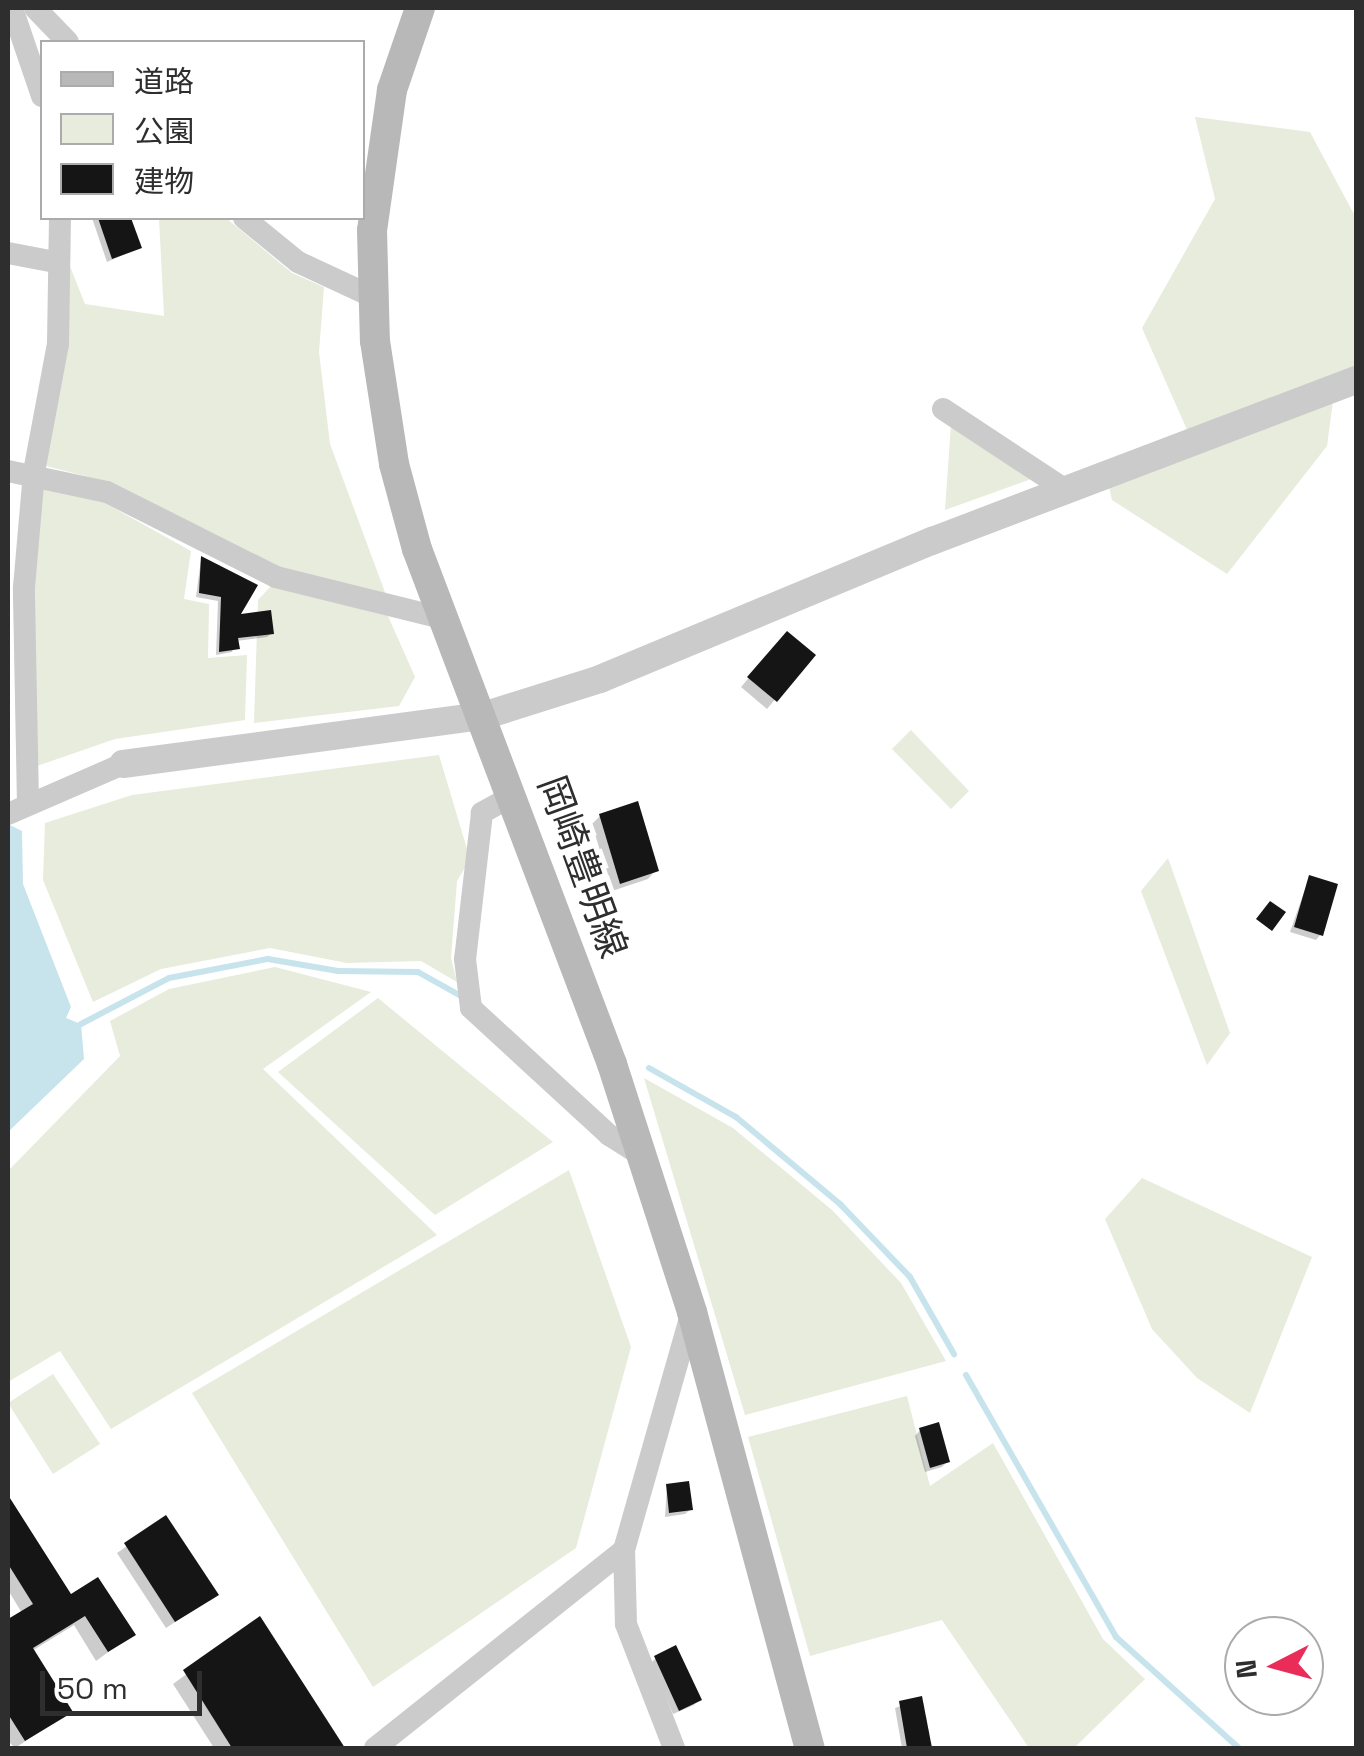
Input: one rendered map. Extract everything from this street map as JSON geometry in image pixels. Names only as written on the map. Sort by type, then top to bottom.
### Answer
[{"type":"main road","name":"岡崎豊明線","points":[[420,8],[392,90],[380,158],[373,297],[394,464],[442,618],[514,796],[692,1312],[810,1748]]},
{"type":"street","points":[[12,8],[40,90]]},
{"type":"street","points":[[35,8],[66,40]]},
{"type":"street","points":[[60,220],[55,262],[58,344],[34,472],[24,587],[18,810],[123,764],[483,716],[600,679],[1066,490],[1356,380]]},
{"type":"street","points":[[246,220],[298,262],[373,297]]},
{"type":"street","points":[[8,254],[55,262]]},
{"type":"street","points":[[943,409],[1066,490]]},
{"type":"street","points":[[8,471],[34,472],[108,492],[276,577],[442,618]]},
{"type":"street","points":[[514,796],[482,814],[466,959],[470,1008],[565,1097],[640,1154]]},
{"type":"street","points":[[674,1748],[626,1624],[624,1550],[692,1312]]},
{"type":"street","points":[[375,1748],[624,1550]]},
{"type":"green space","points":[[1195,117],[1310,132],[1356,218],[1356,366],[1188,432],[1142,328],[1215,199]]},
{"type":"green space","points":[[159,220],[228,220],[292,273],[324,287],[319,352],[330,444],[386,595],[277,566],[113,483],[46,466],[67,259],[85,304],[164,316]]},
{"type":"green space","points":[[1333,401],[1327,446],[1227,574],[1112,500],[1109,487]]},
{"type":"green space","points":[[951,425],[1031,479],[945,510]]},
{"type":"green space","points":[[43,486],[103,502],[191,551],[184,599],[209,604],[208,658],[247,655],[245,720],[115,739],[37,766],[34,591]]},
{"type":"green space","points":[[272,585],[388,616],[415,677],[399,706],[254,723],[258,600]]},
{"type":"green space","points":[[911,730],[969,791],[951,809],[892,749]]},
{"type":"green space","points":[[439,755],[470,859],[457,881],[451,958],[457,982],[421,961],[347,963],[270,948],[161,969],[93,1002],[43,880],[45,823],[132,795]]},
{"type":"green space","points":[[1168,858],[1230,1033],[1207,1065],[1141,891]]},
{"type":"green space","points":[[275,967],[371,992],[263,1069],[437,1235],[111,1429],[60,1351],[8,1382],[8,1171],[120,1056],[110,1021],[169,989]]},
{"type":"green space","points":[[378,998],[553,1142],[435,1215],[278,1072]]},
{"type":"green space","points":[[644,1078],[733,1128],[832,1210],[901,1283],[946,1361],[745,1415]]},
{"type":"green space","points":[[569,1170],[631,1347],[576,1548],[373,1687],[192,1393]]},
{"type":"green space","points":[[1142,1178],[1312,1257],[1250,1413],[1197,1378],[1152,1329],[1105,1219]]},
{"type":"green space","points":[[53,1374],[100,1444],[53,1474],[8,1403]]},
{"type":"green space","points":[[907,1396],[930,1486],[993,1443],[1103,1639],[1145,1679],[1074,1748],[1029,1748],[942,1620],[810,1656],[748,1437]]},
{"type":"water","points":[[8,824],[22,831],[23,884],[71,1007],[66,1018],[81,1024],[84,1059],[8,1132]]},
{"type":"building","points":[[99,220],[132,220],[142,248],[112,259]]},
{"type":"building","points":[[201,556],[258,585],[241,614],[271,610],[274,634],[238,638],[240,649],[219,652],[221,597],[199,593]]},
{"type":"building","points":[[787,631],[816,655],[777,702],[747,677]]},
{"type":"building","points":[[638,801],[659,871],[620,884],[599,814]]},
{"type":"building","points":[[1309,875],[1338,884],[1323,936],[1294,927]]},
{"type":"building","points":[[1270,901],[1286,912],[1272,931],[1256,919]]},
{"type":"building","points":[[939,1422],[950,1462],[930,1468],[919,1428]]},
{"type":"building","points":[[689,1481],[693,1510],[669,1513],[666,1484]]},
{"type":"building","points":[[8,1495],[71,1594],[98,1577],[136,1635],[108,1652],[85,1616],[33,1648],[73,1712],[25,1741],[8,1714],[8,1619],[33,1604],[8,1564]]},
{"type":"building","points":[[166,1515],[219,1595],[175,1622],[124,1543]]},
{"type":"building","points":[[260,1616],[345,1748],[232,1748],[183,1670]]},
{"type":"building","points":[[676,1645],[702,1700],[679,1711],[654,1656]]},
{"type":"building","points":[[922,1696],[932,1748],[907,1748],[899,1701]]},
{"type":"waterway","points":[[81,1024],[169,978],[268,959],[338,971],[418,972],[463,997]]},
{"type":"waterway","points":[[649,1068],[736,1117],[840,1204],[910,1277],[954,1354]]},
{"type":"waterway","points":[[966,1375],[1116,1637],[1239,1748]]}]
